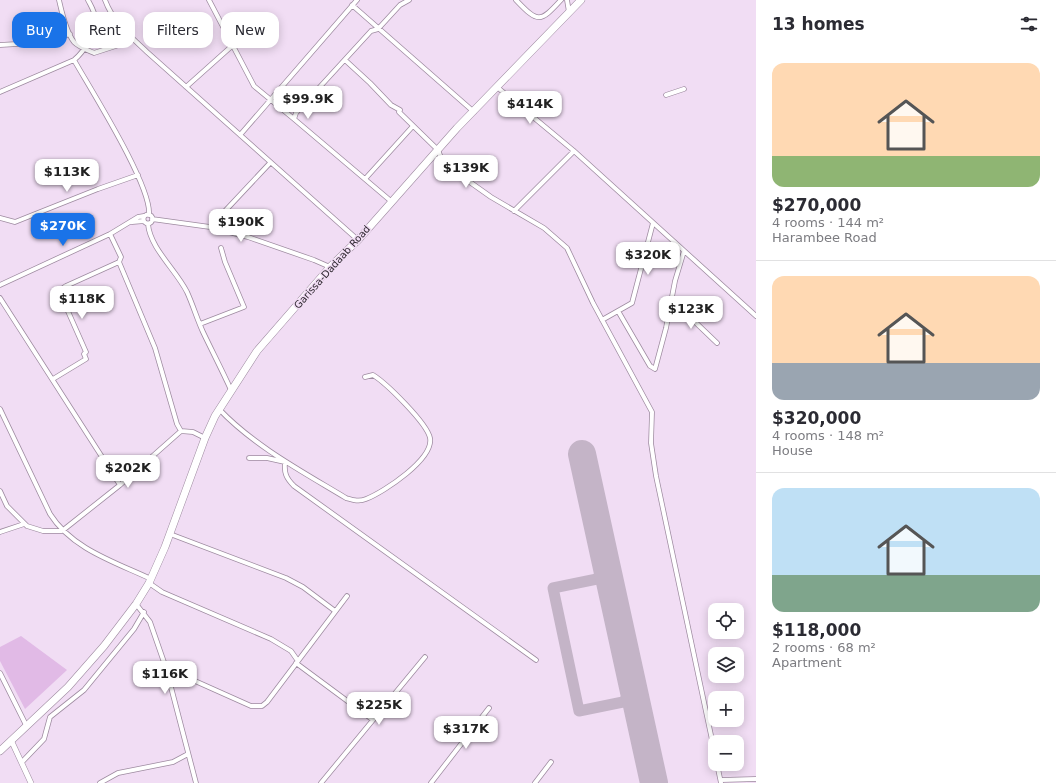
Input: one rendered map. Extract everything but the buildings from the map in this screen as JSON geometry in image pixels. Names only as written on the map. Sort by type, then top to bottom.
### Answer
[{"type":"highway","name":"Garissa-Dadaab Road","points":[[0,751],[68,687],[94,658],[136,604],[150,581],[170,534],[205,438],[219,409],[257,351],[330,267],[358,240],[438,150],[581,0]]},
{"type":"street","points":[[60,0],[70,34],[75,43],[94,53],[110,48]]},
{"type":"street","points":[[0,92],[74,60],[84,49],[92,33],[95,21],[88,0]]},
{"type":"street","points":[[105,0],[111,12]]},
{"type":"street","points":[[209,0],[221,23]]},
{"type":"street","points":[[240,135],[357,0]]},
{"type":"street","points":[[294,118],[296,113],[371,31],[378,29],[400,5],[409,0]]},
{"type":"street","points":[[516,0],[530,13],[540,18],[548,14],[561,0]]},
{"type":"street","points":[[567,0],[569,12]]},
{"type":"street","points":[[352,6],[378,29],[401,46],[474,112]]},
{"type":"street","points":[[0,45],[17,44],[70,34]]},
{"type":"street","points":[[135,40],[270,163],[358,240]]},
{"type":"street","points":[[186,87],[229,48]]},
{"type":"street","points":[[234,48],[254,86],[294,118],[392,202]]},
{"type":"street","points":[[74,60],[138,175],[149,205],[149,215],[152,219],[210,227],[248,237],[330,267]]},
{"type":"street","points":[[345,60],[391,105],[400,110],[399,112],[438,150],[443,163],[514,211],[544,228],[567,248],[602,320],[652,412],[651,443],[656,476],[711,735]]},
{"type":"street","points":[[497,87],[574,151],[756,316]]},
{"type":"street","points":[[666,95],[684,89]]},
{"type":"street","points":[[365,179],[413,126]]},
{"type":"street","points":[[514,211],[574,151]]},
{"type":"street","points":[[210,227],[270,163]]},
{"type":"street","points":[[0,218],[15,222],[103,187],[138,175]]},
{"type":"street","points":[[0,285],[110,234],[132,222],[144,219],[149,215]]},
{"type":"street","points":[[144,219],[148,224],[149,232],[155,245],[174,270],[187,292],[200,324],[231,390]]},
{"type":"street","points":[[148,224],[152,219]]},
{"type":"street","points":[[602,320],[632,303],[653,223]]},
{"type":"street","points":[[110,234],[121,257],[119,262],[155,348],[170,404],[181,431]]},
{"type":"street","points":[[200,324],[244,307],[225,262],[221,248]]},
{"type":"street","points":[[618,311],[650,366],[655,369],[670,309],[675,281],[684,251]]},
{"type":"street","points":[[53,379],[86,359],[84,354],[86,352],[60,291],[66,286],[119,262]]},
{"type":"street","points":[[0,298],[120,485]]},
{"type":"street","points":[[670,309],[694,321],[717,343]]},
{"type":"street","points":[[219,409],[244,431],[285,462],[346,498],[356,501],[366,499],[389,485],[417,464],[428,452],[430,438],[420,421],[383,381],[373,375],[365,377]]},
{"type":"street","points":[[0,409],[50,514],[62,531],[86,548],[150,581],[162,592],[271,638],[291,652],[297,662],[373,720]]},
{"type":"street","points":[[0,491],[7,506],[24,524],[43,531],[62,531],[120,485],[181,431],[193,432],[205,438]]},
{"type":"street","points":[[249,458],[267,458],[285,462]]},
{"type":"street","points":[[285,462],[284,472],[287,479],[294,486],[536,660]]},
{"type":"street","points":[[0,532],[24,524]]},
{"type":"street","points":[[170,534],[286,578],[303,586],[335,611]]},
{"type":"street","points":[[166,668],[251,706],[257,707],[267,702],[347,596]]},
{"type":"street","points":[[136,604],[144,612],[150,622],[166,668],[195,781],[192,783]]},
{"type":"street","points":[[22,762],[44,739],[50,717],[84,690],[134,629],[144,612]]},
{"type":"street","points":[[321,783],[424,657]]},
{"type":"street","points":[[0,674],[26,725]]},
{"type":"street","points":[[431,783],[489,708]]},
{"type":"street","points":[[11,740],[31,783]]},
{"type":"street","points":[[100,783],[118,773],[173,762],[188,754]]},
{"type":"street","points":[[535,783],[550,762]]},
{"type":"street","points":[[719,771],[721,782],[756,779]]},
{"type":"shaded area","points":[[21,636],[67,670],[25,709],[0,661],[0,647]]},
{"type":"taxiway","points":[[602,571],[597,579],[553,588],[579,711],[623,702],[629,695]]},
{"type":"runway","points":[[582,454],[654,783]]}]
